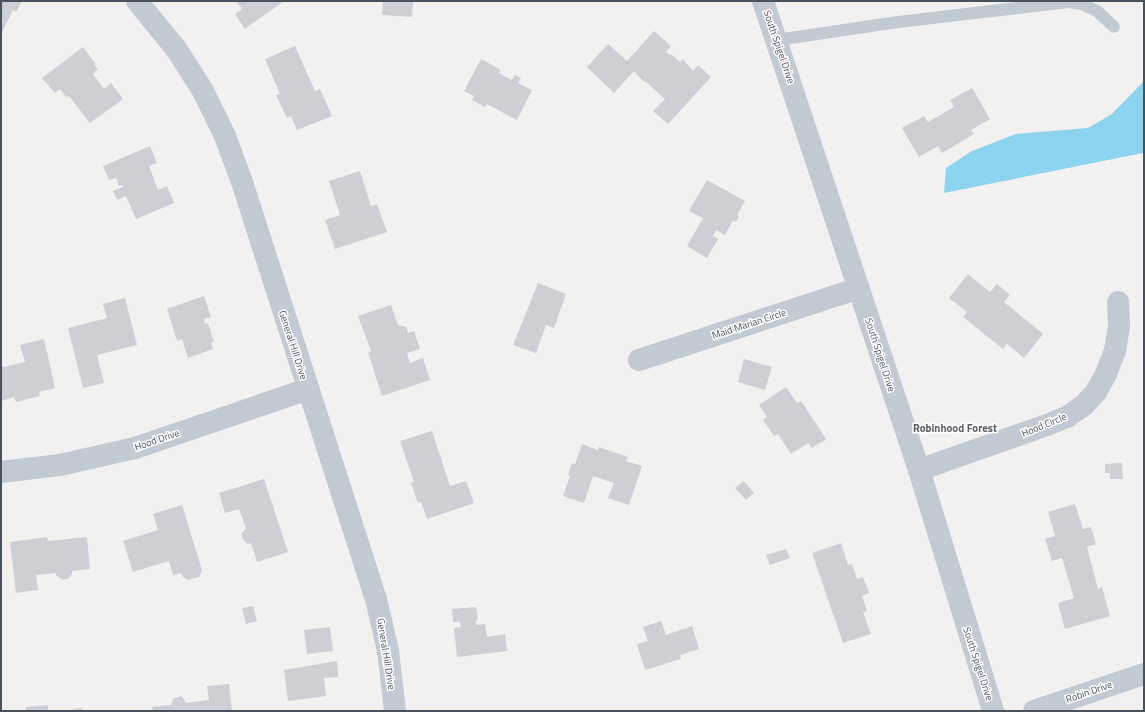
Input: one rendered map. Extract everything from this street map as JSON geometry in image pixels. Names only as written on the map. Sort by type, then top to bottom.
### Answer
[{"type":"street","name":"General Hill Drive","points":[[137,1],[177,50],[203,92],[225,136],[242,182],[382,623],[388,651],[395,711]]},
{"type":"street","name":"South Spigel Drive","points":[[764,1],[919,470],[993,711]]},
{"type":"street","name":"Maid Marian Circle","points":[[639,360],[859,288]]},
{"type":"street","name":"Hood Circle","points":[[919,470],[1047,425],[1067,417],[1084,405],[1096,392],[1106,374],[1115,351],[1119,326],[1118,302]]},
{"type":"street","name":"Hood Drive","points":[[1,472],[89,460],[135,448],[308,389]]},
{"type":"street","name":"Robin Drive","points":[[1034,711],[1144,674]]},
{"type":"lane","points":[[777,40],[898,22],[1069,2],[1082,4],[1097,10],[1114,27]]},
{"type":"water","points":[[1144,81],[1143,153],[944,193],[946,168],[972,151],[1016,134],[1088,128],[1112,114]]},
{"type":"building","points":[[1,1],[22,1],[16,12],[13,10],[1,34]]},
{"type":"building","points":[[236,1],[284,1],[245,29],[235,14],[242,9]]},
{"type":"building","points":[[383,1],[413,1],[412,17],[382,15]]},
{"type":"building","points":[[654,31],[671,46],[666,52],[670,55],[671,54],[680,62],[683,59],[693,71],[698,65],[711,77],[668,124],[653,111],[665,99],[645,81],[643,81],[634,71],[614,93],[587,67],[608,44],[627,61]]},
{"type":"building","points":[[295,46],[315,91],[320,89],[332,116],[297,130],[291,116],[287,118],[276,95],[280,94],[265,59]]},
{"type":"building","points":[[83,47],[96,64],[94,65],[98,69],[93,74],[104,89],[111,83],[123,99],[90,123],[69,96],[66,97],[60,89],[55,93],[42,78]]},
{"type":"building","points":[[481,59],[501,70],[499,73],[512,80],[515,75],[521,78],[518,83],[532,90],[517,120],[487,104],[485,107],[472,100],[474,96],[464,91]]},
{"type":"building","points":[[972,88],[990,119],[971,130],[974,134],[942,153],[938,146],[919,157],[902,128],[924,116],[928,122],[954,107],[950,100]]},
{"type":"building","points":[[150,146],[157,163],[149,166],[158,190],[167,186],[174,203],[136,219],[126,196],[117,200],[113,191],[123,187],[122,185],[119,186],[116,178],[109,180],[103,166]]},
{"type":"building","points":[[360,171],[371,206],[377,204],[387,232],[335,249],[325,220],[340,215],[329,181]]},
{"type":"building","points":[[707,180],[745,201],[737,215],[739,216],[736,222],[733,220],[725,235],[716,230],[713,236],[718,239],[707,258],[687,246],[703,218],[689,211]]},
{"type":"building","points":[[968,274],[990,292],[997,284],[1010,295],[1004,302],[1043,334],[1024,358],[1007,344],[1003,349],[963,317],[967,312],[949,298]]},
{"type":"building","points":[[538,283],[566,294],[554,328],[546,325],[536,353],[513,345]]},
{"type":"building","points":[[204,296],[211,317],[204,319],[205,324],[208,323],[214,342],[211,343],[213,349],[188,358],[182,339],[177,341],[167,309]]},
{"type":"building","points":[[125,298],[137,345],[97,355],[104,383],[83,388],[68,328],[107,318],[103,304]]},
{"type":"building","points":[[391,305],[398,325],[406,327],[408,333],[414,331],[420,349],[407,353],[410,363],[423,358],[430,380],[382,396],[368,352],[371,351],[358,316]]},
{"type":"building","points":[[44,339],[55,388],[39,392],[40,396],[16,402],[14,397],[1,401],[1,364],[4,367],[25,362],[20,345]]},
{"type":"building","points":[[744,359],[772,367],[765,390],[738,382]]},
{"type":"building","points":[[786,387],[797,403],[801,401],[826,439],[812,448],[808,443],[791,454],[778,434],[774,436],[763,420],[767,417],[759,405]]},
{"type":"building","points":[[432,431],[450,486],[466,481],[474,503],[427,519],[421,502],[418,503],[411,483],[414,482],[400,441]]},
{"type":"building","points":[[582,444],[598,450],[599,447],[628,457],[626,461],[642,466],[629,505],[608,498],[614,483],[593,476],[584,503],[563,496],[570,476],[568,475],[572,463],[575,464]]},
{"type":"building","points":[[1122,463],[1123,479],[1110,479],[1110,473],[1105,473],[1105,464]]},
{"type":"building","points":[[264,479],[288,552],[257,562],[251,543],[248,544],[243,540],[241,534],[246,528],[239,509],[225,513],[219,493]]},
{"type":"building","points":[[744,481],[754,493],[746,500],[735,488]]},
{"type":"building","points":[[1075,504],[1083,529],[1091,527],[1096,544],[1087,547],[1098,589],[1102,587],[1110,616],[1065,629],[1058,603],[1074,598],[1062,558],[1052,561],[1045,539],[1055,536],[1048,512]]},
{"type":"building","points":[[182,505],[202,570],[199,577],[188,580],[183,577],[181,573],[173,575],[169,561],[133,572],[123,541],[158,530],[153,514]]},
{"type":"building","points":[[47,537],[48,541],[87,537],[90,569],[72,571],[72,574],[68,579],[62,580],[56,575],[56,573],[36,575],[38,590],[16,593],[10,542]]},
{"type":"building","points":[[841,543],[848,565],[852,564],[857,579],[863,577],[869,593],[862,596],[867,611],[863,612],[871,634],[843,643],[812,553]]},
{"type":"building","points":[[786,549],[790,558],[770,565],[766,555]]},
{"type":"building","points":[[253,606],[257,621],[246,624],[242,608]]},
{"type":"building","points":[[476,607],[478,620],[476,620],[476,625],[485,624],[487,637],[505,634],[507,651],[457,657],[454,628],[461,627],[460,622],[453,622],[452,609]]},
{"type":"building","points":[[661,621],[666,635],[692,626],[699,649],[680,655],[681,659],[645,670],[637,644],[648,641],[643,627]]},
{"type":"building","points":[[330,627],[333,651],[307,654],[304,630]]},
{"type":"building","points":[[337,661],[338,677],[324,678],[326,696],[288,701],[284,670]]},
{"type":"building","points":[[229,684],[232,711],[153,711],[152,707],[171,705],[174,698],[182,696],[186,703],[209,700],[207,686]]},
{"type":"building","points":[[48,705],[48,711],[26,711],[26,707]]},
{"type":"building","points":[[81,708],[83,711],[72,711],[73,709]]},
{"type":"district","name":"Robinhood Forest","points":[[955,428]]}]
